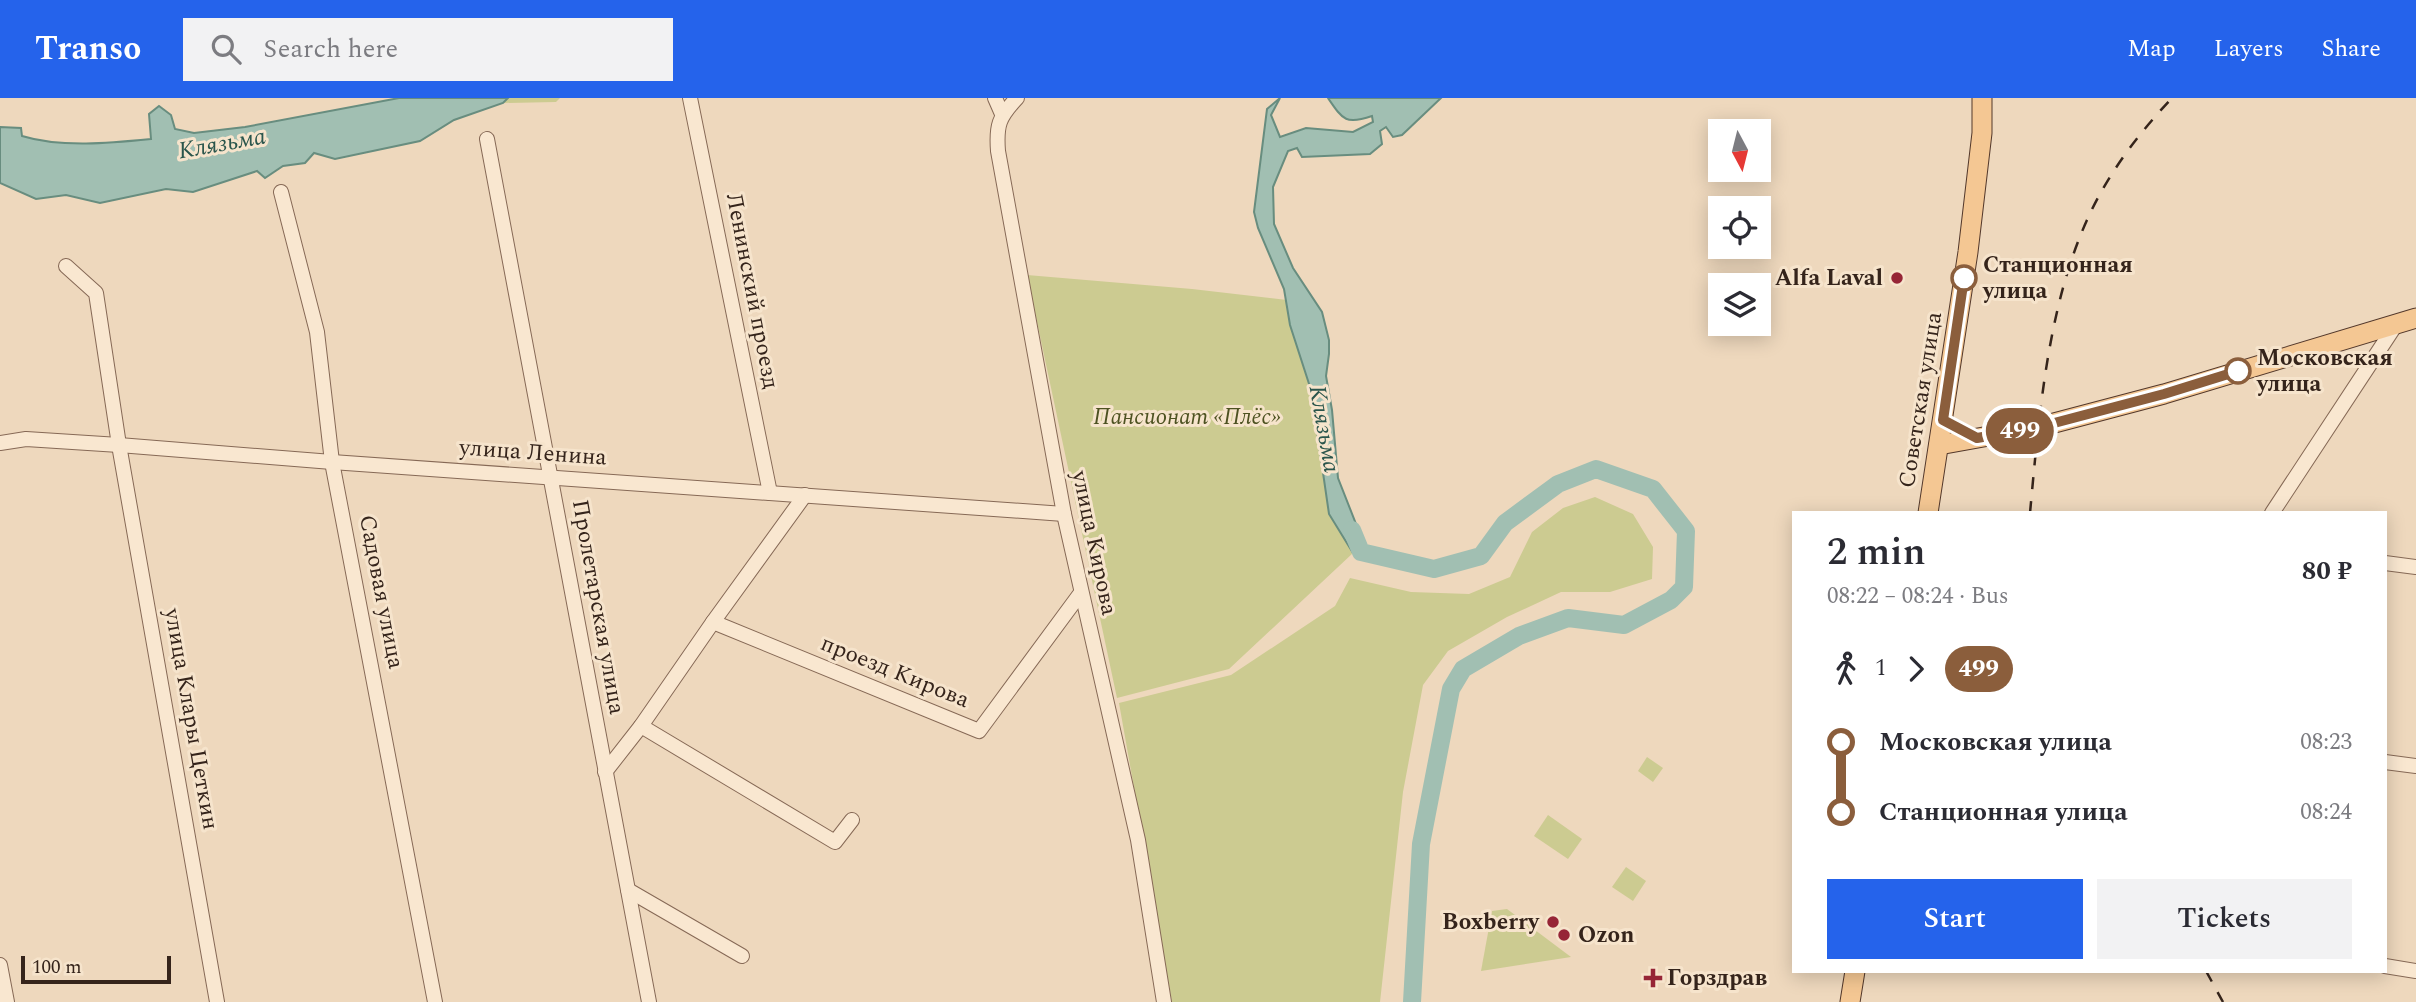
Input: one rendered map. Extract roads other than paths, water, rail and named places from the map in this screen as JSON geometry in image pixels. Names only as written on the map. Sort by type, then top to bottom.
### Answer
[{"type":"main road","name":"Советская улица","points":[[1928,511],[1968,253],[1982,133],[1982,98]]},
{"type":"main road","points":[[1939,445],[2039,427],[2164,394],[2407,320]]},
{"type":"main road","points":[[1943,420],[1977,438]]},
{"type":"main road","points":[[1850,1002],[1855,973]]},
{"type":"street","name":"Ленинский проезд","points":[[690,98],[770,493]]},
{"type":"street","points":[[995,98],[1002,114],[1017,98]]},
{"type":"street","name":"улица Кирова","points":[[1002,114],[996,132],[998,151],[1064,514],[1138,841],[1164,1002]]},
{"type":"street","name":"Пролетарская улица","points":[[487,139],[649,1002]]},
{"type":"street","name":"Садовая улица","points":[[281,192],[317,332],[332,462],[435,1002]]},
{"type":"street","name":"улица Клары Цеткин","points":[[66,266],[96,293],[119,445],[217,1002]]},
{"type":"street","points":[[2273,511],[2407,320]]},
{"type":"street","name":"улица Ленина","points":[[0,443],[26,439],[119,445],[1064,514]]},
{"type":"street","points":[[605,772],[641,726],[806,495]]},
{"type":"street","points":[[2387,563],[2416,567]]},
{"type":"street","name":"проезд Кирова","points":[[713,622],[979,732],[1080,594]]},
{"type":"street","points":[[641,726],[835,842],[852,820]]},
{"type":"street","points":[[2387,762],[2416,766]]},
{"type":"street","points":[[628,890],[742,956]]},
{"type":"street","points":[[0,965],[7,1002]]},
{"type":"street","points":[[2387,966],[2416,971]]},
{"type":"water","points":[[399,98],[508,98],[503,103],[454,120],[420,141],[335,159],[314,153],[305,163],[283,166],[265,178],[257,171],[193,192],[166,189],[100,203],[66,195],[36,199],[0,183],[0,127],[21,128],[22,136],[37,140],[86,144],[119,142],[151,139],[149,114],[159,106],[171,115],[175,129],[194,133],[245,127]]},
{"type":"water","points":[[1280,98],[1271,115],[1280,137],[1306,128],[1353,132],[1373,122],[1372,116],[1356,120],[1346,119],[1328,98],[1441,98],[1402,135],[1393,137],[1386,127],[1380,131],[1382,144],[1370,154],[1302,157],[1297,148],[1288,151],[1273,187],[1274,224],[1293,268],[1322,312],[1329,340],[1326,376],[1338,478],[1367,552],[1353,553],[1329,514],[1311,390],[1290,325],[1284,289],[1254,212],[1267,109]]},
{"type":"waterway","name":"Клязьма","points":[[1352,530],[1361,552],[1434,569],[1481,556],[1505,523],[1558,484],[1596,469],[1653,489],[1686,531],[1684,587],[1671,600],[1624,625],[1568,618],[1519,636],[1463,669],[1451,689],[1421,844],[1412,1002]]},
{"type":"railway","points":[[2030,511],[2047,364],[2062,290],[2073,254],[2095,203],[2114,171],[2135,141],[2172,98]]},
{"type":"railway","points":[[2207,973],[2223,1002]]},
{"type":"place","name":"Alfa Laval","points":[[1897,278]]},
{"type":"place","name":"Станционная улица","points":[[1964,278]]},
{"type":"place","name":"Московская улица","points":[[2238,371]]},
{"type":"place","name":"Boxberry","points":[[1553,922]]},
{"type":"place","name":"Ozon","points":[[1564,935]]},
{"type":"place","name":"Горздрав","points":[[1653,978]]},
{"type":"park label","name":"Пансионат «Плёс»","points":[[1187,417]]}]
